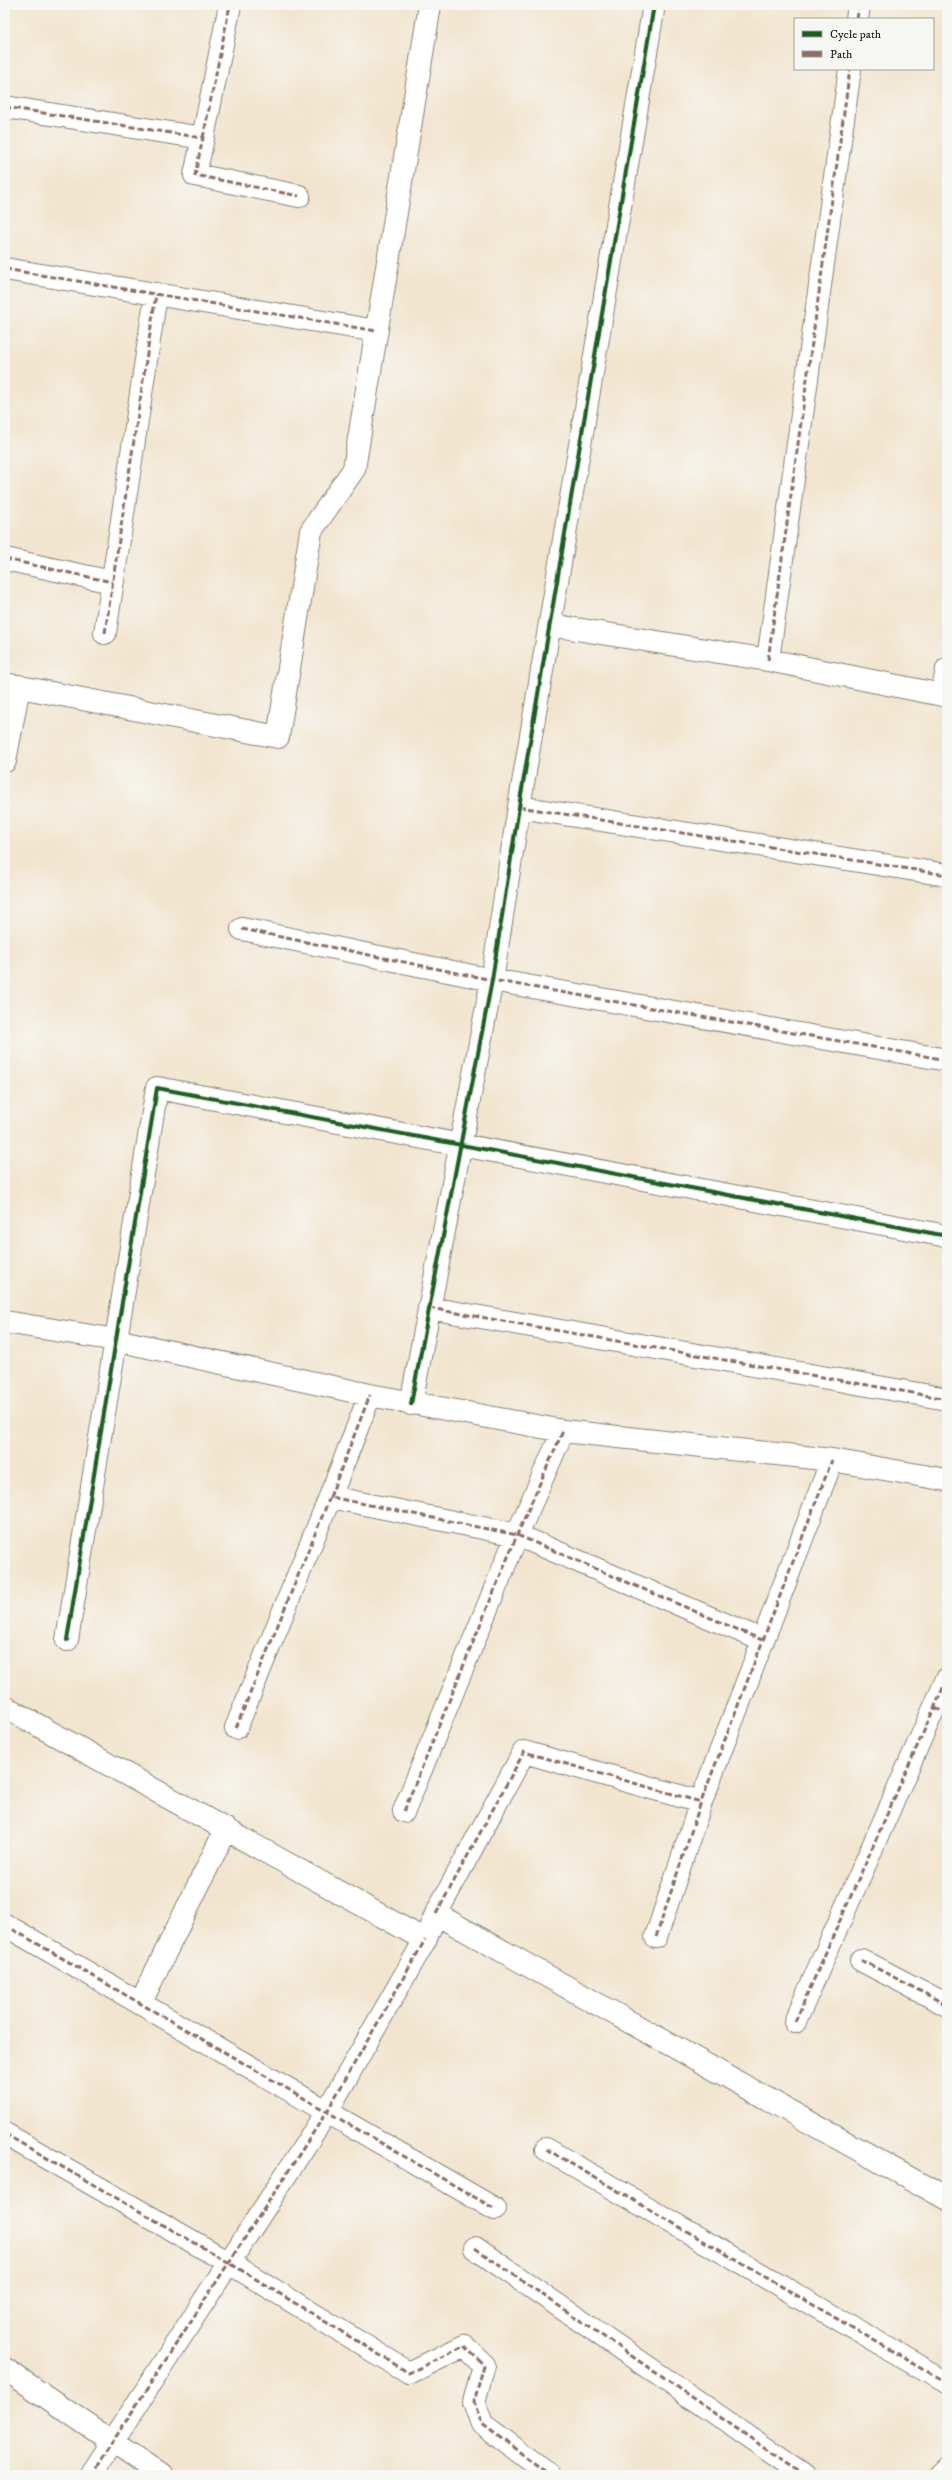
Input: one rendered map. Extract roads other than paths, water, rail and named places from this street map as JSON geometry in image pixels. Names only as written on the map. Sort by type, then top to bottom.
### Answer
[{"type":"street","points":[[230,5],[204,138],[195,175],[299,196]]},
{"type":"street","points":[[5,761],[12,685],[278,737],[310,531],[354,469],[430,5]]},
{"type":"street","points":[[411,1404],[459,1146],[492,980],[519,808],[654,5]]},
{"type":"street","points":[[857,18],[859,5]]},
{"type":"street","points":[[768,660],[850,70]]},
{"type":"street","points":[[5,107],[204,138]]},
{"type":"street","points":[[5,269],[377,331]]},
{"type":"street","points":[[105,632],[156,294]]},
{"type":"street","points":[[5,559],[112,582]]},
{"type":"street","points":[[551,624],[768,660],[945,696],[947,669]]},
{"type":"street","points":[[519,808],[947,875]]},
{"type":"street","points":[[242,929],[492,980],[947,1060]]},
{"type":"street","points":[[66,1640],[157,1088],[459,1146],[947,1236]]},
{"type":"street","points":[[429,1308],[947,1399]]},
{"type":"street","points":[[5,1322],[116,1340],[370,1396],[563,1431],[832,1460],[947,1480]]},
{"type":"street","points":[[236,1728],[370,1396]]},
{"type":"street","points":[[404,1811],[517,1535],[563,1431]]},
{"type":"street","points":[[656,1937],[701,1802],[832,1460]]},
{"type":"street","points":[[330,1497],[517,1535],[762,1640]]},
{"type":"street","points":[[795,2022],[941,1710],[947,1678]]},
{"type":"street","points":[[5,1707],[425,1940]]},
{"type":"street","points":[[91,2475],[326,2113],[425,1940],[436,1914],[524,1752],[701,1802]]},
{"type":"street","points":[[140,2004],[226,1829]]},
{"type":"street","points":[[436,1914],[947,2199]]},
{"type":"street","points":[[5,1925],[326,2113],[495,2209]]},
{"type":"street","points":[[861,1960],[947,2005]]},
{"type":"street","points":[[5,2134],[228,2262],[409,2373],[464,2346],[484,2365],[474,2402],[482,2424],[550,2475]]},
{"type":"street","points":[[546,2150],[947,2383]]},
{"type":"street","points":[[475,2248],[804,2475]]},
{"type":"street","points":[[5,2369],[161,2475]]},
{"type":"street","points":[[939,2475],[947,2467]]}]
